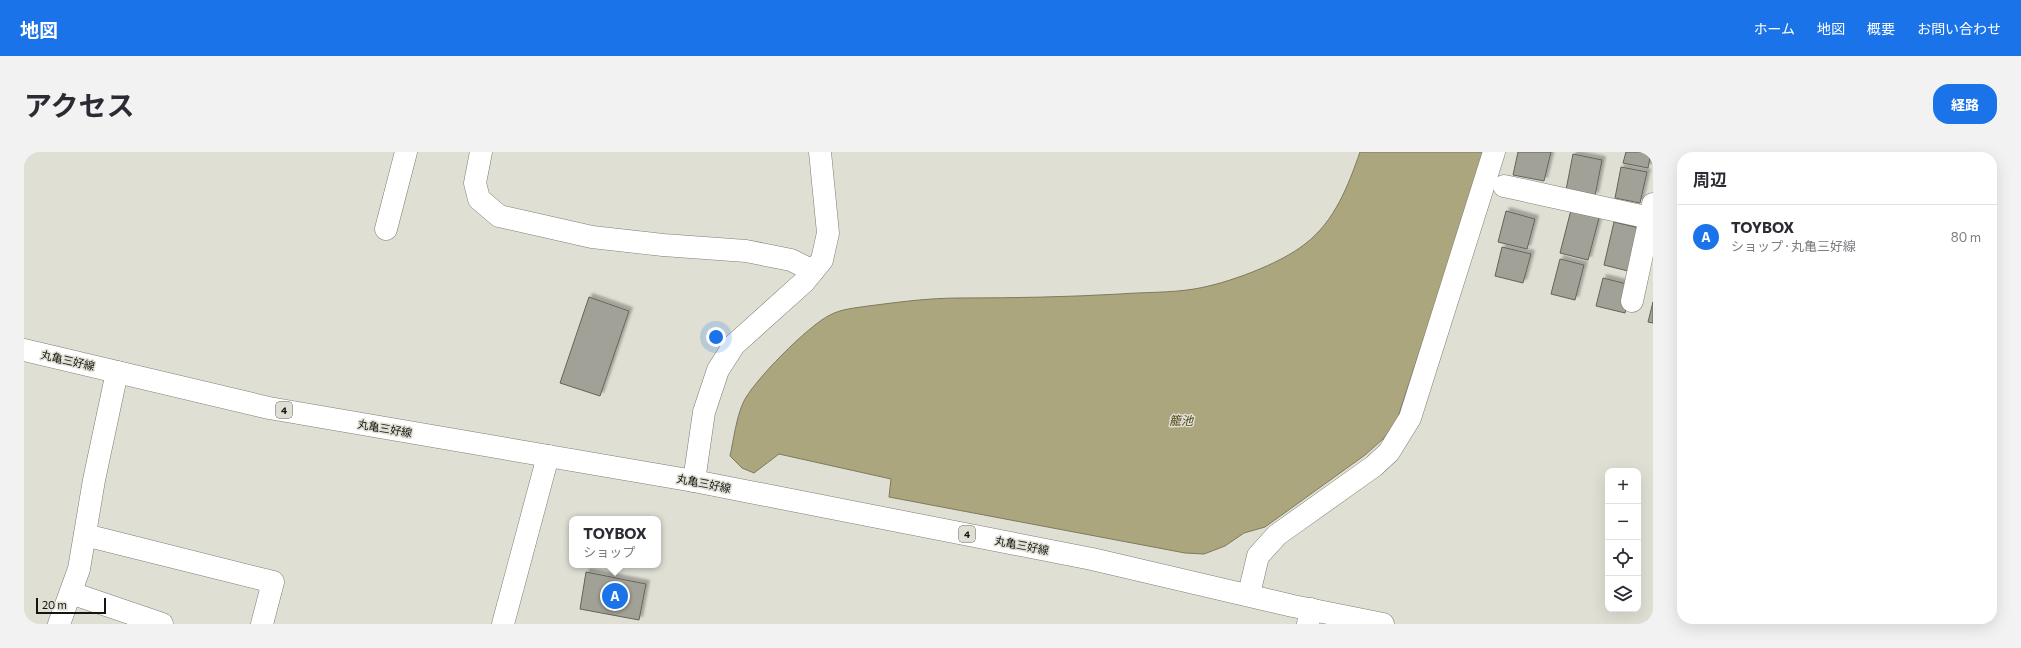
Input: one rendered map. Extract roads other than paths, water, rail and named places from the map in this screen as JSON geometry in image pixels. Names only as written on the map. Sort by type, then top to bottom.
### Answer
[{"type":"street","points":[[386,229],[406,152]]},
{"type":"street","points":[[481,152],[475,182],[479,199],[499,216],[592,237],[754,253],[791,260],[813,270]]},
{"type":"street","points":[[694,480],[704,412],[718,370],[734,345],[798,287],[822,260],[828,233],[820,152]]},
{"type":"street","points":[[1249,594],[1258,556],[1264,547],[1277,535],[1374,466],[1389,452],[1402,433],[1410,418],[1494,152]]},
{"type":"street","points":[[1504,186],[1652,211],[1632,301]]},
{"type":"street","name":"丸亀三好線","points":[[24,350],[269,408],[694,480],[1092,559],[1249,594],[1309,617],[1383,624]]},
{"type":"street","points":[[59,624],[79,569],[94,480],[117,372]]},
{"type":"street","points":[[503,624],[548,456]]},
{"type":"street","points":[[85,535],[273,582],[262,624]]},
{"type":"street","points":[[71,593],[162,624]]},
{"type":"water","name":"籠池","points":[[1360,152],[1485,152],[1396,423],[1383,439],[1365,455],[1265,527],[1244,533],[1225,546],[1204,554],[1185,553],[889,497],[891,479],[779,454],[754,473],[742,468],[730,456],[735,429],[743,403],[748,394],[782,355],[809,330],[830,315],[839,311],[853,308],[925,299],[1060,297],[1166,292],[1194,289],[1221,283],[1237,278],[1282,259],[1305,244],[1315,235],[1325,225],[1339,202],[1351,177]]},
{"type":"place","name":"TOYBOX","points":[[615,596]]}]
